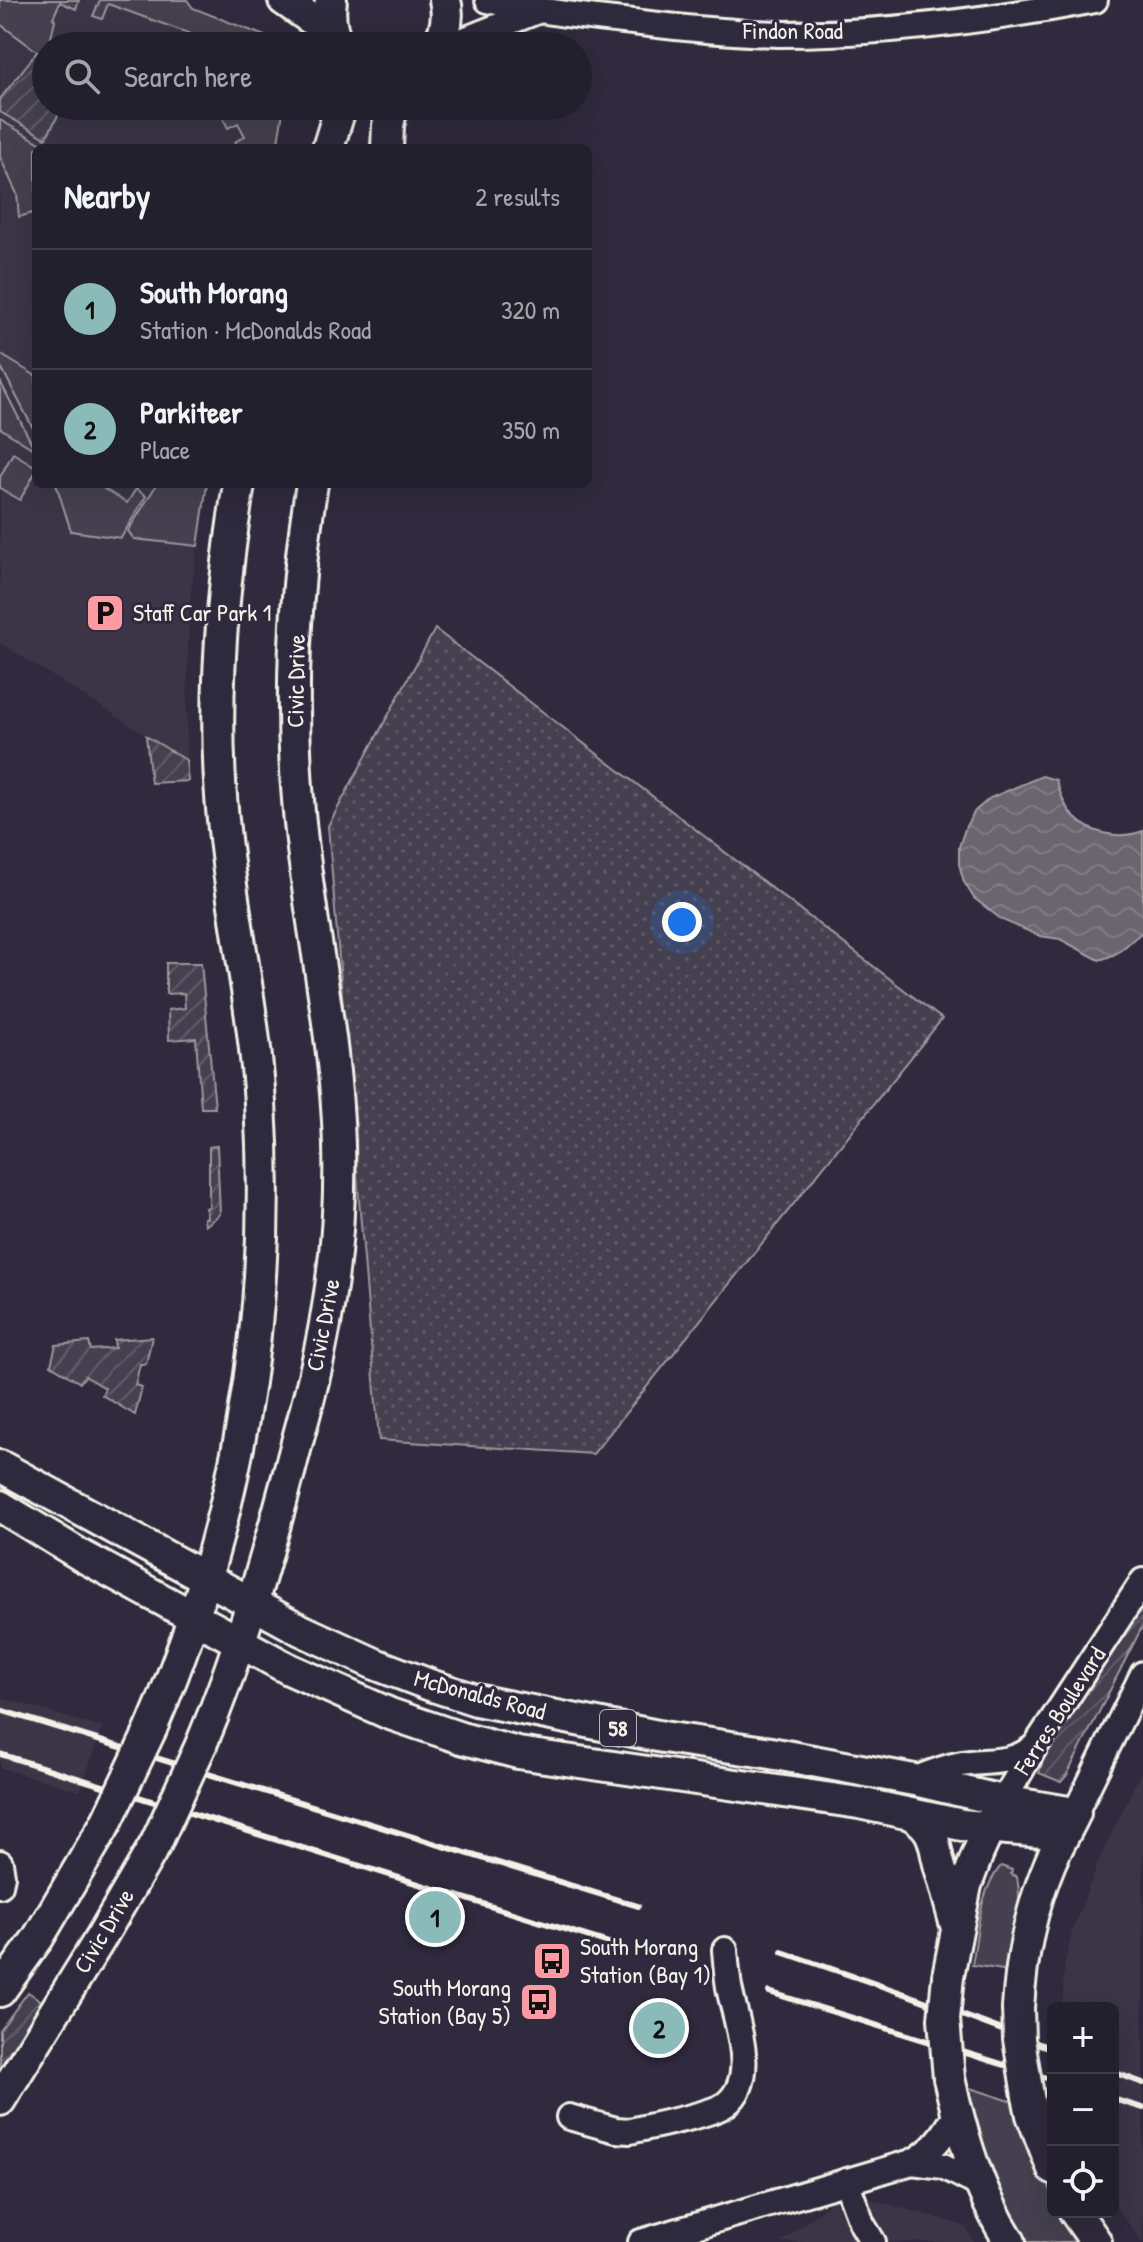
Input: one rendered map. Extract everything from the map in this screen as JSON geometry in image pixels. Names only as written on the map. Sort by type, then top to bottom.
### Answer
[{"type":"main road","points":[[284,0],[323,32]]},
{"type":"main road","points":[[331,0],[329,16],[334,32]]},
{"type":"main road","points":[[444,32],[447,22],[445,0]]},
{"type":"main road","points":[[329,144],[337,120]]},
{"type":"main road","points":[[387,144],[389,120]]},
{"type":"main road","points":[[0,1991],[77,1876],[106,1823],[176,1671],[207,1578],[228,1498],[248,1394],[262,1257],[263,1155],[255,1051],[227,852],[219,769],[218,701],[221,626],[238,488]]},
{"type":"main road","name":"Civic Drive","points":[[0,2100],[156,1843],[201,1745],[227,1682],[253,1604],[320,1354],[330,1301],[338,1206],[339,1147],[324,982],[304,859],[295,760],[294,685],[299,587],[311,488]]},
{"type":"main road","name":"McDonalds Road","points":[[0,1466],[301,1630],[430,1685],[476,1700],[663,1737],[765,1752],[914,1780],[1003,1801],[1070,1824]]},
{"type":"main road","name":"McDonalds Road","points":[[0,1506],[46,1536],[302,1675],[380,1710],[497,1748],[859,1803],[988,1828],[1070,1824]]},
{"type":"main road","points":[[1003,1801],[988,1828],[966,1885],[948,1976],[944,2019],[949,2078],[956,2114],[980,2185],[1010,2242]]},
{"type":"main road","points":[[912,1815],[929,1829],[935,1841],[957,1928]]},
{"type":"main road","points":[[1047,2154],[1028,2096],[1019,2039],[1018,2008],[1022,1965],[1030,1928],[1045,1875],[1070,1824]]},
{"type":"main road","points":[[1079,2218],[1096,2242]]},
{"type":"street","name":"Findon Road","points":[[488,0],[537,11],[664,26],[778,34],[943,24],[1095,0]]},
{"type":"street","name":"Findon Road","points":[[484,32],[537,11]]},
{"type":"street","name":"Ferres Boulevard","points":[[1003,1801],[1143,1581]]},
{"type":"street","name":"Ferres Boulevard","points":[[1070,1824],[1143,1674]]},
{"type":"street","points":[[914,1780],[939,1769],[963,1764],[1005,1762],[1036,1745]]},
{"type":"street","points":[[569,2117],[630,2131],[718,2108],[734,2096],[741,2081],[743,2045],[729,1988],[725,1950]]},
{"type":"street","points":[[641,2242],[912,2162],[936,2144],[956,2114]]},
{"type":"street","points":[[912,2162],[943,2166],[980,2185]]},
{"type":"street","points":[[846,2181],[862,2224],[873,2242]]},
{"type":"shaded area","points":[[0,0],[187,0],[193,8],[255,32],[32,32],[32,120],[282,120],[278,144],[32,144],[32,488],[206,488],[189,606],[186,760],[0,643]]},
{"type":"shaded area","points":[[0,0],[79,0],[76,9],[60,2],[53,18],[52,32],[32,32],[32,48],[0,24]]},
{"type":"shaded area","points":[[100,0],[187,0],[193,8],[255,32],[186,32],[108,4],[102,19],[93,16]]},
{"type":"shaded area","points":[[32,58],[32,120],[56,120],[46,138],[0,112],[0,99]]},
{"type":"shaded area","points":[[0,120],[42,144],[32,144],[32,213],[19,217],[17,194],[0,157]]},
{"type":"shaded area","points":[[224,120],[282,120],[278,144],[236,144],[245,136],[238,123],[228,128]]},
{"type":"shaded area","points":[[0,354],[32,374],[32,426],[0,365]]},
{"type":"shaded area","points":[[0,381],[32,448],[0,428]]},
{"type":"shaded area","points":[[13,453],[32,465],[32,478],[20,500],[0,488],[0,477]]},
{"type":"shaded area","points":[[57,488],[103,488],[127,503],[136,489],[146,496],[121,538],[71,531]]},
{"type":"shaded area","points":[[155,488],[206,488],[198,546],[134,539],[128,531]]},
{"type":"shaded area","points":[[435,629],[942,1019],[593,1454],[379,1440],[328,826]]},
{"type":"shaded area","points":[[146,736],[186,760],[188,781],[151,783]]},
{"type":"shaded area","points":[[166,963],[201,963],[215,1108],[201,1108],[196,1038],[169,1040],[168,1010],[185,1008],[184,993],[166,994]]},
{"type":"shaded area","points":[[217,1146],[220,1214],[205,1226],[206,1208],[209,1207],[209,1147]]},
{"type":"shaded area","points":[[152,1337],[146,1364],[140,1364],[135,1385],[142,1387],[135,1415],[102,1395],[105,1388],[85,1376],[80,1383],[51,1365],[56,1345],[89,1342],[91,1350],[115,1348],[114,1340]]},
{"type":"shaded area","points":[[1143,1602],[1143,1625],[1067,1775],[1061,1782],[1039,1773],[1045,1755]]},
{"type":"shaded area","points":[[0,1697],[102,1728],[80,1791],[0,1768]]},
{"type":"shaded area","points":[[1143,1768],[1143,2242],[1119,2210],[1119,2002],[1062,2002],[1065,1964],[1072,1932],[1098,1862]]},
{"type":"shaded area","points":[[1001,1866],[1012,1870],[1019,1889],[1018,1924],[1009,1971],[972,1965],[984,1900]]},
{"type":"shaded area","points":[[28,1992],[46,2004],[0,2078],[0,2030]]},
{"type":"shaded area","points":[[967,2087],[1017,2103],[1034,2155],[1047,2182],[1047,2218],[1066,2218],[1082,2242],[1023,2242],[988,2167]]},
{"type":"shaded area","points":[[844,2191],[965,2226],[974,2242],[782,2242]]},
{"type":"water","points":[[1042,776],[1056,780],[1069,811],[1087,827],[1115,835],[1143,831],[1143,932],[1107,958],[1099,960],[1060,939],[1040,936],[1002,920],[974,898],[964,882],[959,864],[959,847],[975,811],[990,798]]},
{"type":"railway","points":[[0,1710],[638,1906]]},
{"type":"railway","points":[[0,1754],[625,1948]]},
{"type":"railway","points":[[782,1952],[1047,2047]]},
{"type":"railway","points":[[769,1992],[1047,2078]]},
{"type":"railway","points":[[1118,2074],[1143,2083]]},
{"type":"railway","points":[[1119,2101],[1143,2108]]},
{"type":"place","name":"Staff Car Park 1","points":[[105,613]]},
{"type":"place","name":"South Morang","points":[[435,1917]]},
{"type":"place","name":"South Morang Station (Bay 1)","points":[[552,1961]]},
{"type":"place","name":"South Morang Station (Bay 5)","points":[[539,2002]]},
{"type":"place","name":"Parkiteer","points":[[659,2028]]}]
